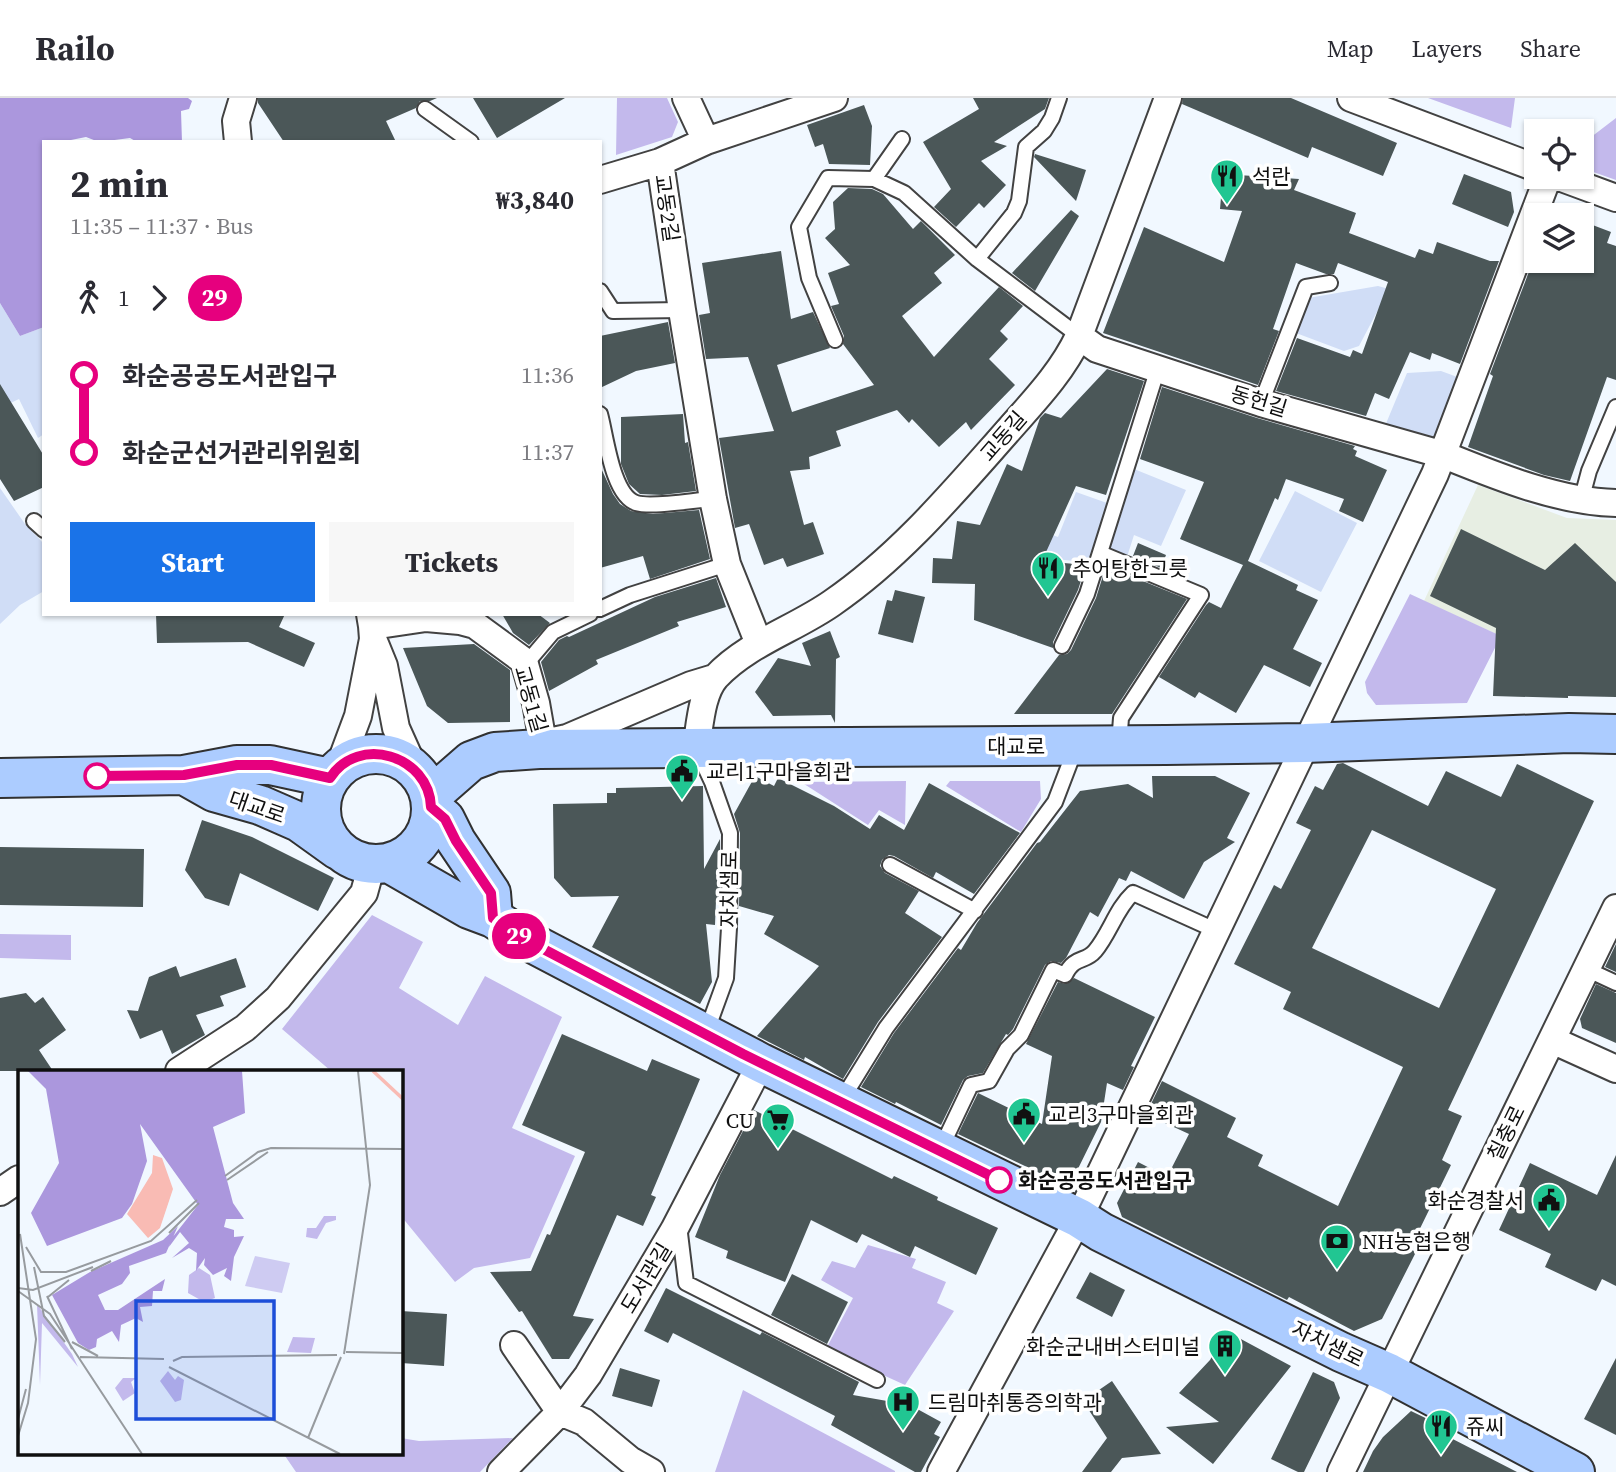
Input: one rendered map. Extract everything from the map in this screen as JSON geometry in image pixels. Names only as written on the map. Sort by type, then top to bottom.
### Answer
[{"type":"street","points":[[238,140],[236,121],[243,98]]},
{"type":"street","points":[[686,98],[706,141]]},
{"type":"street","name":"교동2길","points":[[759,644],[727,564],[713,499],[660,162],[706,141],[834,98]]},
{"type":"street","name":"교동길","points":[[541,746],[567,738],[691,685],[715,678],[759,644],[829,606],[870,576],[958,488],[1066,362],[1079,336],[1168,98]]},
{"type":"street","points":[[1351,98],[1524,163]]},
{"type":"street","points":[[602,179],[660,162]]},
{"type":"street","points":[[941,1472],[1079,1218],[1444,455],[1544,189]]},
{"type":"street","points":[[1592,189],[1616,198]]},
{"type":"street","name":"동헌길","points":[[1079,336],[1097,349],[1261,403],[1444,455],[1581,501],[1616,503]]},
{"type":"street","name":"교동1길","points":[[372,627],[426,618],[475,625],[524,661],[536,703],[541,746]]},
{"type":"street","points":[[334,773],[358,716],[372,627]]},
{"type":"street","points":[[180,1070],[245,1028],[278,998],[364,893],[368,860],[405,856],[419,845],[427,830],[425,790],[396,728],[384,666],[372,627]]},
{"type":"street","points":[[696,748],[704,702],[715,678]]},
{"type":"street","name":"대교로","points":[[425,790],[471,761],[495,752],[541,746],[1119,746],[1304,743],[1569,733],[1616,734]]},
{"type":"street","points":[[334,773],[345,762],[362,755],[380,753],[398,758],[445,819],[456,841],[491,893],[493,918]]},
{"type":"street","points":[[0,778],[184,775],[237,765],[271,765],[334,773]]},
{"type":"street","name":"대교로","points":[[334,773],[323,790],[320,807],[322,824],[329,839],[368,860]]},
{"type":"street","name":"대교로","points":[[184,775],[214,792],[260,804],[299,821],[368,860]]},
{"type":"street","name":"자치샘로","points":[[368,860],[493,918],[530,942],[761,1063],[941,1149],[1341,1352],[1390,1373],[1575,1472]]},
{"type":"street","name":"칠충로","points":[[1341,1472],[1616,908]]},
{"type":"street","points":[[1552,1040],[1616,1069]]},
{"type":"street","name":"도서관길","points":[[500,1472],[560,1412],[589,1376],[674,1230],[761,1063]]},
{"type":"street","points":[[0,1192],[18,1180]]},
{"type":"street","points":[[514,1345],[560,1412],[584,1422],[630,1460],[651,1472]]},
{"type":"lane","points":[[978,259],[1014,213],[1026,147],[1044,131],[1059,98]]},
{"type":"lane","points":[[425,109],[468,140]]},
{"type":"lane","points":[[874,179],[902,139]]},
{"type":"lane","points":[[835,340],[809,278],[799,227],[828,178],[874,179],[904,193],[978,259],[1079,336]]},
{"type":"lane","points":[[1261,403],[1306,286],[1330,283]]},
{"type":"lane","points":[[602,294],[613,312],[682,310]]},
{"type":"lane","points":[[1062,646],[1087,594],[1158,368]]},
{"type":"lane","points":[[1581,501],[1589,471],[1616,407]]},
{"type":"lane","points":[[602,422],[616,481],[636,503],[713,499]]},
{"type":"lane","points":[[1100,552],[1201,596],[1121,718],[1119,746]]},
{"type":"lane","points":[[602,608],[630,595],[727,564]]},
{"type":"lane","points":[[525,665],[553,632],[586,616]]},
{"type":"lane","points":[[840,1102],[886,1028],[1055,802],[1076,746]]},
{"type":"lane","name":"자치샘로","points":[[696,748],[712,782],[730,833],[726,978],[705,1034]]},
{"type":"lane","points":[[891,865],[975,911]]},
{"type":"lane","points":[[941,1149],[971,1085],[989,1081],[1007,1049],[1021,1035],[1053,970],[1065,975],[1071,963],[1093,953],[1133,893],[1215,930]]},
{"type":"lane","points":[[1586,969],[1616,983]]},
{"type":"lane","points":[[678,1220],[686,1283],[877,1380]]},
{"type":"shaded area","points":[[0,98],[188,98],[192,101],[189,109],[181,111],[182,140],[94,140],[86,137],[42,140],[42,328],[20,336],[0,303]]},
{"type":"shaded area","points":[[617,98],[667,98],[678,122],[672,137],[616,155]]},
{"type":"shaded area","points":[[1428,98],[1515,98],[1511,128]]},
{"type":"shaded area","points":[[1616,118],[1616,180],[1594,172],[1594,135]]},
{"type":"shaded area","points":[[1378,286],[1389,289],[1359,346],[1344,351],[1296,333],[1308,298]]},
{"type":"shaded area","points":[[0,303],[20,336],[42,328],[42,435],[38,438],[19,399],[0,408]]},
{"type":"shaded area","points":[[1441,371],[1460,378],[1433,445],[1385,426],[1407,373]]},
{"type":"shaded area","points":[[1134,469],[1186,490],[1161,546],[1134,535],[1127,557],[1109,550]]},
{"type":"shaded area","points":[[1478,485],[1567,518],[1616,520],[1616,660],[1604,683],[1424,601]]},
{"type":"shaded area","points":[[0,488],[25,524],[42,542],[42,592],[20,605],[0,624]]},
{"type":"shaded area","points":[[1295,491],[1357,523],[1321,592],[1259,561]]},
{"type":"shaded area","points":[[1076,492],[1107,503],[1093,548],[1092,563],[1020,555],[1030,527],[1058,537]]},
{"type":"shaded area","points":[[1410,594],[1501,636],[1467,703],[1376,705],[1367,693],[1365,682]]},
{"type":"shaded area","points":[[906,781],[905,825],[879,810],[868,825],[801,782]]},
{"type":"shaded area","points":[[950,781],[1040,781],[1041,799],[1021,832],[946,786]]},
{"type":"shaded area","points":[[372,915],[423,942],[399,988],[458,1025],[485,976],[562,1017],[512,1128],[575,1156],[530,1258],[474,1268],[455,1282],[402,1217],[402,1070],[330,1070],[282,1029]]},
{"type":"shaded area","points":[[0,934],[71,935],[71,960],[0,958]]},
{"type":"shaded area","points":[[868,1245],[916,1259],[912,1268],[946,1282],[937,1303],[954,1311],[905,1385],[826,1349],[853,1298],[821,1280],[832,1261],[855,1268]]},
{"type":"shaded area","points":[[743,1390],[895,1471],[895,1472],[715,1472]]},
{"type":"shaded area","points":[[402,1438],[419,1441],[513,1438],[480,1472],[296,1472],[284,1454],[402,1454]]},
{"type":"building","points":[[258,98],[437,98],[420,101],[416,108],[386,121],[395,140],[283,140],[258,103]]},
{"type":"building","points":[[473,98],[565,98],[497,138]]},
{"type":"building","points":[[973,98],[1049,98],[1045,109],[994,142],[1007,146],[981,161],[1006,185],[984,208],[979,203],[956,227],[934,207],[951,189],[923,142],[979,109]]},
{"type":"building","points":[[1183,98],[1291,98],[1397,143],[1383,176],[1312,147],[1308,158],[1182,104]]},
{"type":"building","points":[[864,105],[872,126],[870,165],[829,164],[823,144],[815,147],[807,125]]},
{"type":"building","points":[[1035,154],[1086,170],[1076,201],[1034,157]]},
{"type":"building","points":[[1223,174],[1299,179],[1294,190],[1356,213],[1349,233],[1415,258],[1419,249],[1433,254],[1437,242],[1490,261],[1499,261],[1460,364],[1432,353],[1430,360],[1410,352],[1389,399],[1375,393],[1366,416],[1276,391],[1297,338],[1350,357],[1353,350],[1362,354],[1388,282],[1338,263],[1334,274],[1326,274],[1296,263],[1273,329],[1279,331],[1258,385],[1103,333],[1144,227],[1224,262],[1242,211],[1220,209]]},
{"type":"building","points":[[1464,174],[1511,192],[1514,212],[1508,227],[1452,204]]},
{"type":"building","points":[[848,188],[872,189],[883,194],[913,229],[921,221],[955,255],[934,273],[942,283],[902,316],[934,357],[999,287],[1023,306],[1000,331],[1008,339],[989,359],[1015,385],[971,430],[966,422],[939,447],[912,419],[909,423],[897,410],[836,431],[841,446],[809,457],[810,469],[790,471],[804,525],[813,522],[824,554],[787,567],[783,558],[764,565],[749,524],[735,528],[719,438],[774,431],[748,357],[706,359],[699,315],[710,313],[702,263],[781,251],[791,319],[813,312],[830,348],[777,365],[792,412],[874,385],[843,344],[844,336],[831,306],[839,304],[828,273],[850,265],[825,238],[835,229],[833,202]]},
{"type":"building","points":[[1071,210],[1079,216],[1035,291],[1012,273]]},
{"type":"building","points":[[1594,226],[1611,232],[1607,243],[1616,246],[1616,380],[1607,377],[1570,481],[1544,475],[1468,447],[1493,376],[1490,374],[1528,273],[1594,273]]},
{"type":"building","points":[[668,322],[675,363],[636,371],[602,387],[602,336]]},
{"type":"building","points":[[1107,369],[1144,381],[1106,495],[1076,486],[1042,561],[1086,565],[1078,590],[1053,642],[1053,648],[974,620],[975,584],[932,583],[933,558],[952,559],[957,521],[980,525],[1007,464],[1022,471],[1040,418],[1045,413],[1061,418]]},
{"type":"building","points":[[0,384],[42,453],[42,488],[14,501],[0,479]]},
{"type":"building","points":[[1162,387],[1355,446],[1355,456],[1387,470],[1363,522],[1339,511],[1344,499],[1286,479],[1248,561],[1298,585],[1296,590],[1318,600],[1293,649],[1322,663],[1310,687],[1264,665],[1236,713],[1199,692],[1195,698],[1159,677],[1206,605],[1209,602],[1221,608],[1243,565],[1180,539],[1204,482],[1140,459]]},
{"type":"building","points":[[683,414],[685,443],[688,442],[696,491],[662,495],[640,494],[629,484],[621,464],[621,417]]},
{"type":"building","points":[[602,470],[620,504],[631,511],[653,514],[699,510],[710,559],[650,579],[643,556],[602,567]]},
{"type":"building","points":[[1461,529],[1545,570],[1575,543],[1616,582],[1616,697],[1493,696],[1496,628],[1430,596]]},
{"type":"building","points":[[1138,543],[1166,555],[1161,568],[1133,556]]},
{"type":"building","points":[[1106,566],[1187,599],[1112,714],[1014,714],[1059,655],[1067,654],[1071,650],[1096,598]]},
{"type":"building","points":[[716,578],[726,607],[677,622],[679,626],[596,660],[598,664],[549,691],[541,662],[559,640],[655,597]]},
{"type":"building","points":[[895,590],[925,597],[913,643],[878,634],[887,600],[892,601]]},
{"type":"building","points":[[156,616],[284,616],[279,627],[315,643],[304,667],[248,642],[157,643]]},
{"type":"building","points":[[503,616],[541,616],[550,623],[529,645],[513,633]]},
{"type":"building","points":[[830,631],[840,657],[836,659],[835,723],[831,715],[773,716],[755,692],[778,658],[811,666],[802,643]]},
{"type":"building","points":[[474,644],[510,670],[510,722],[448,723],[427,706],[403,648]]},
{"type":"building","points":[[1343,763],[1428,806],[1446,771],[1501,797],[1517,764],[1594,801],[1448,1110],[1462,1116],[1442,1160],[1451,1165],[1410,1249],[1416,1252],[1382,1319],[1354,1331],[1122,1217],[1117,1203],[1138,1162],[1167,1177],[1189,1134],[1152,1117],[1157,1107],[1151,1104],[1162,1081],[1236,1118],[1227,1137],[1263,1155],[1258,1166],[1338,1206],[1403,1067],[1283,1009],[1291,992],[1234,964],[1274,885],[1281,889],[1311,830],[1296,823],[1315,786],[1323,790],[1337,764]],"holes":[[[1372,830],[1496,889],[1439,1008],[1312,948]]]},
{"type":"building","points":[[755,776],[774,786],[778,778],[834,806],[870,829],[879,815],[904,830],[929,783],[1020,833],[974,894],[936,872],[933,878],[894,856],[889,855],[882,860],[880,866],[885,873],[919,891],[905,913],[942,937],[878,1022],[843,1079],[805,1057],[804,1060],[757,1036],[819,966],[764,934],[774,916],[739,906],[740,833],[734,814]]},
{"type":"building","points":[[1152,776],[1215,776],[1250,793],[1227,838],[1235,842],[1204,862],[1184,899],[1131,871],[1126,881],[1119,878],[1098,917],[1090,912],[1066,958],[1061,963],[1051,961],[1045,965],[1013,1029],[1006,1034],[983,1073],[968,1076],[963,1080],[941,1125],[861,1087],[894,1033],[958,948],[961,950],[977,923],[1080,791],[1128,784],[1153,798]]},
{"type":"building","points":[[703,786],[704,869],[720,839],[720,901],[716,900],[715,925],[706,924],[712,982],[700,1004],[592,947],[619,896],[571,897],[554,878],[553,804],[607,803],[607,793],[616,793],[616,788]]},
{"type":"building","points":[[202,820],[252,837],[334,878],[318,911],[240,873],[229,906],[205,898],[185,870]]},
{"type":"building","points":[[0,847],[144,849],[143,907],[0,905]]},
{"type":"building","points":[[1616,944],[1616,972],[1605,967]]},
{"type":"building","points":[[236,958],[246,987],[220,996],[224,1006],[196,1015],[205,1035],[172,1054],[162,1030],[140,1039],[127,1010],[138,1011],[149,977],[176,966],[180,977]]},
{"type":"building","points":[[1074,978],[1155,1017],[1131,1066],[1134,1067],[1123,1090],[1107,1083],[1101,1122],[1069,1187],[958,1134],[978,1093],[1042,1124],[1052,1056],[1026,1044],[1058,982],[1066,984]]},
{"type":"building","points":[[1596,984],[1616,993],[1616,1043],[1582,1028],[1580,1019]]},
{"type":"building","points":[[26,993],[35,1003],[43,997],[66,1030],[39,1050],[52,1070],[0,1071],[0,998]]},
{"type":"building","points":[[562,1034],[647,1071],[652,1059],[700,1079],[651,1195],[656,1197],[643,1226],[617,1215],[573,1316],[594,1319],[569,1359],[552,1359],[522,1311],[519,1312],[490,1272],[531,1271],[547,1234],[550,1235],[585,1152],[522,1125]]},
{"type":"building","points":[[754,1110],[998,1228],[976,1275],[915,1246],[910,1257],[862,1234],[857,1243],[811,1220],[785,1282],[726,1258],[728,1251],[695,1237],[720,1175]]},
{"type":"building","points":[[1616,1155],[1616,1286],[1602,1279],[1596,1291],[1545,1267],[1551,1254],[1499,1230],[1530,1163],[1597,1195]]},
{"type":"building","points":[[1090,1272],[1125,1290],[1112,1317],[1076,1298]]},
{"type":"building","points":[[792,1274],[848,1302],[827,1344],[771,1315]]},
{"type":"building","points":[[666,1288],[760,1335],[762,1332],[859,1382],[853,1395],[910,1405],[941,1422],[934,1434],[940,1437],[921,1472],[915,1472],[831,1425],[835,1416],[673,1333],[668,1343],[644,1331]]},
{"type":"building","points":[[402,1311],[447,1314],[444,1366],[402,1363]]},
{"type":"building","points":[[1226,1331],[1291,1366],[1213,1464],[1166,1427],[1219,1422],[1179,1393],[1210,1360]]},
{"type":"building","points":[[1616,1358],[1616,1435],[1584,1419]]},
{"type":"building","points":[[620,1368],[660,1380],[652,1407],[612,1396]]},
{"type":"building","points":[[1313,1372],[1334,1382],[1340,1398],[1304,1472],[1298,1472],[1271,1459]]},
{"type":"building","points":[[1112,1381],[1161,1454],[1122,1458],[1111,1472],[1082,1472],[1107,1438],[1083,1401]]},
{"type":"building","points":[[1411,1411],[1444,1427],[1441,1433],[1517,1472],[1363,1472],[1383,1437]]},
{"type":"bus line","name":"29","points":[[97,776],[184,775],[237,765],[271,765],[330,778],[345,762],[362,755],[380,753],[398,758],[414,768],[424,781],[431,807],[445,819],[456,841],[491,893],[493,918],[530,942],[743,1054],[941,1149],[999,1180]]},
{"type":"place","name":"석란","points":[[1227,206]]},
{"type":"place","name":"추어탕한그릇","points":[[1048,598]]},
{"type":"place","name":"교리1구마을회관","points":[[682,801]]},
{"type":"place","name":"교리3구마을회관","points":[[1024,1144]]},
{"type":"place","name":"CU","points":[[778,1150]]},
{"type":"place","name":"화순공공도서관입구","points":[[999,1180]]},
{"type":"place","name":"화순경찰서","points":[[1549,1230]]},
{"type":"place","name":"NH농협은행","points":[[1337,1271]]},
{"type":"place","name":"화순군내버스터미널","points":[[1225,1376]]},
{"type":"place","name":"드림마취통증의학과","points":[[903,1432]]},
{"type":"place","name":"쥬씨","points":[[1441,1456]]}]
